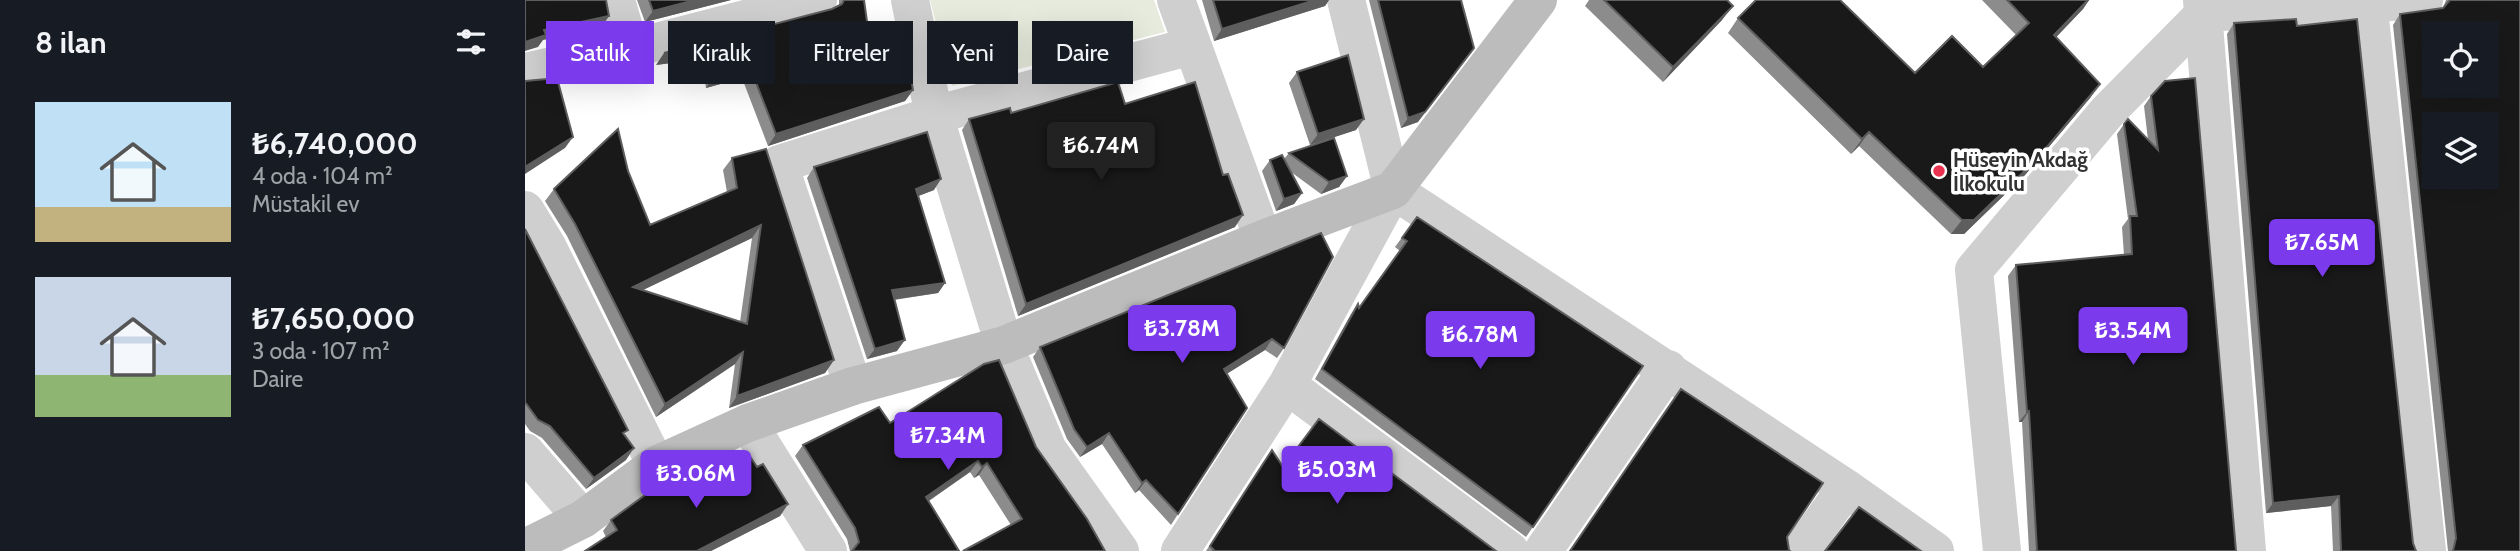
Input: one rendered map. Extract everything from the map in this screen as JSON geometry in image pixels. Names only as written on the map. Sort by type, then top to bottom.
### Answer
[{"type":"main road","points":[[525,548],[583,519],[656,465],[748,423],[853,386],[1003,345],[1263,239],[1393,190],[1538,0]]},
{"type":"street","points":[[616,0],[622,21]]},
{"type":"street","points":[[654,43],[818,0]]},
{"type":"street","points":[[910,0],[934,116],[1003,345],[1048,450],[1120,551]]},
{"type":"street","points":[[1176,0],[1263,239]]},
{"type":"street","points":[[1180,551],[1287,386],[1393,190],[1346,0]]},
{"type":"street","points":[[2002,551],[1974,270],[2108,111],[2203,7],[2424,0]]},
{"type":"street","points":[[2368,1],[2427,551]]},
{"type":"street","points":[[2203,7],[2247,551]]},
{"type":"street","points":[[853,386],[779,164],[934,116],[1192,46]]},
{"type":"street","points":[[525,72],[546,67]]},
{"type":"street","points":[[1393,190],[1668,369],[1935,551]]},
{"type":"street","points":[[525,210],[547,246],[656,465]]},
{"type":"street","points":[[1543,551],[1668,369]]},
{"type":"street","points":[[1287,386],[1510,551]]},
{"type":"street","points":[[748,423],[828,551]]},
{"type":"street","points":[[525,452],[583,519]]},
{"type":"street","points":[[1801,551],[1846,488]]},
{"type":"shaded area","points":[[930,0],[1154,0],[1165,32],[1133,40],[1133,21],[1032,21],[1032,66],[1018,69],[1018,21],[935,21]]},
{"type":"building","points":[[525,0],[606,0],[609,16],[586,21],[546,21],[546,35],[525,42]]},
{"type":"building","points":[[649,0],[695,0],[653,11]]},
{"type":"building","points":[[844,0],[864,0],[867,21],[789,21],[789,84],[912,84],[913,90],[776,134],[757,84],[775,84],[775,24],[842,4]]},
{"type":"building","points":[[1213,0],[1315,0],[1222,29]]},
{"type":"building","points":[[1378,0],[1461,0],[1474,48],[1425,112],[1408,118]]},
{"type":"building","points":[[1604,0],[1727,0],[1733,6],[1673,67]]},
{"type":"building","points":[[1756,0],[1840,0],[1915,73],[1952,36],[1983,67],[2029,23],[2007,0],[2088,0],[2054,35],[2100,84],[2036,160],[1974,220],[1962,220],[1869,132],[1862,139],[1738,18]]},
{"type":"building","points":[[2450,0],[2520,0],[2520,551],[2453,551],[2456,538],[2400,14],[2443,8]]},
{"type":"building","points":[[2296,19],[2297,26],[2357,19],[2416,551],[2341,551],[2339,496],[2273,503],[2234,23]]},
{"type":"building","points":[[1348,55],[1364,119],[1318,134],[1297,72]]},
{"type":"building","points":[[2195,78],[2236,551],[2037,551],[2029,411],[2027,412],[2016,265],[2132,254],[2130,216],[2137,216],[2124,124],[2128,119],[2158,150],[2151,96],[2165,81]]},
{"type":"building","points":[[546,79],[546,84],[559,84],[573,137],[525,167],[525,81]]},
{"type":"building","points":[[1195,82],[1223,175],[1228,174],[1243,215],[1026,304],[969,119],[1010,108],[1011,113],[1111,84],[1119,84],[1125,104]]},
{"type":"building","points":[[618,129],[628,171],[650,225],[737,188],[732,158],[766,149],[834,360],[737,396],[743,352],[665,404],[575,224],[554,189]],"holes":[[[761,225],[747,324],[633,287]]]},
{"type":"building","points":[[927,132],[941,179],[916,189],[945,283],[892,290],[905,340],[875,349],[814,167]]},
{"type":"building","points":[[1334,138],[1347,176],[1329,182],[1289,153]]},
{"type":"building","points":[[1282,155],[1302,193],[1284,199],[1270,160]]},
{"type":"building","points":[[1417,217],[1643,366],[1533,527],[1322,369],[1358,304],[1359,308],[1407,241],[1402,238]]},
{"type":"building","points":[[525,229],[628,430],[623,433],[634,448],[594,478],[550,426],[538,420],[525,402]]},
{"type":"building","points":[[1321,233],[1333,257],[1284,348],[1272,339],[1224,369],[1247,408],[1178,514],[1146,480],[1142,483],[1109,433],[1087,447],[1074,429],[1040,347]]},
{"type":"building","points":[[999,360],[1036,447],[1087,519],[1105,551],[963,551],[1022,519],[987,463],[982,467],[978,461],[926,497],[959,551],[852,551],[859,542],[855,528],[803,445],[879,407],[890,423],[984,364]]},
{"type":"building","points":[[1681,389],[1823,483],[1787,537],[1790,551],[1570,551]]},
{"type":"building","points":[[1319,419],[1496,551],[1213,551],[1210,546],[1272,450],[1283,467]]},
{"type":"building","points":[[747,452],[757,467],[763,464],[788,504],[697,551],[585,551],[617,530],[611,520],[660,484],[665,490]]},
{"type":"building","points":[[1859,507],[1921,551],[1825,551]]},
{"type":"place","name":"Hüseyin Akdağ İlkokulu","points":[[1939,171]]}]
